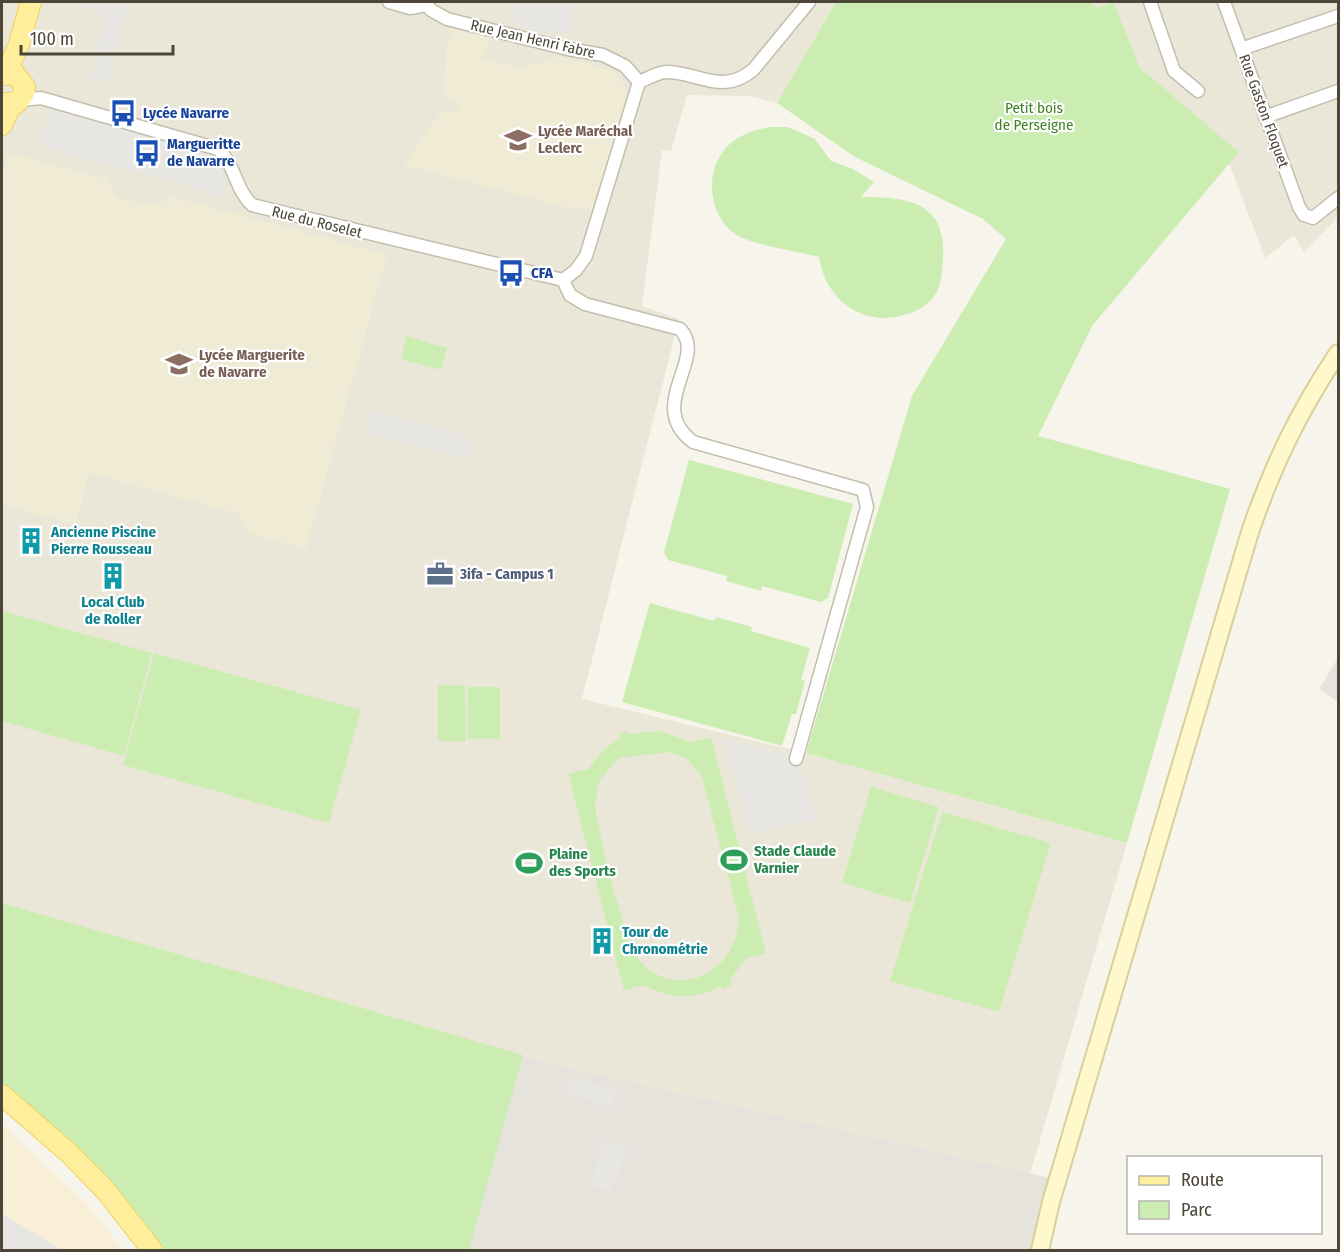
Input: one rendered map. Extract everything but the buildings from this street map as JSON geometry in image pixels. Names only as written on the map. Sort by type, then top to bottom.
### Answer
[{"type":"main road","points":[[2,124],[16,89],[19,44],[31,2]]},
{"type":"main road","points":[[1040,1251],[1051,1202],[1250,532],[1284,443],[1308,398],[1338,352]]},
{"type":"main road","points":[[2,1095],[70,1154],[106,1191],[152,1251]]},
{"type":"main road","points":[[2,1101],[32,1122]]},
{"type":"street","points":[[389,2],[410,8],[426,3]]},
{"type":"street","points":[[796,759],[867,507],[863,490],[693,442],[680,432],[674,406],[688,348],[687,336],[680,329],[585,304],[570,295],[563,280],[576,270],[586,256],[639,82],[664,72],[722,83],[742,78],[753,70],[809,2]]},
{"type":"street","points":[[1150,2],[1174,71],[1197,92]]},
{"type":"street","name":"Rue Gaston Floquet","points":[[1224,2],[1299,207],[1308,218],[1320,215],[1338,198]]},
{"type":"street","name":"Rue Jean Henri Fabre","points":[[426,3],[447,19],[568,49],[603,55],[625,66],[639,82]]},
{"type":"street","points":[[1241,49],[1338,16]]},
{"type":"street","name":"Rue du Roselet","points":[[16,89],[218,149],[226,156],[244,198],[252,206],[563,280]]},
{"type":"street","points":[[1265,117],[1338,91]]},
{"type":"shaded area","points":[[2,2],[836,2],[777,103],[748,96],[687,95],[671,151],[662,150],[642,306],[679,319],[582,699],[806,753],[1127,843],[1030,1174],[518,1056],[2,904]]},
{"type":"shaded area","points":[[73,2],[129,2],[108,83],[91,79],[104,15]]},
{"type":"shaded area","points":[[512,2],[572,2],[571,32],[522,31],[522,22],[511,22]]},
{"type":"shaded area","points":[[1090,2],[1338,2],[1338,217],[1304,252],[1294,235],[1265,258],[1229,163],[1238,152],[1140,68],[1114,3],[1097,8]]},
{"type":"shaded area","name":"Lycée Maréchal Leclerc","points":[[449,28],[492,38],[482,58],[498,64],[533,65],[559,56],[617,73],[626,89],[626,101],[592,209],[579,206],[577,210],[404,165],[441,112],[459,111],[459,106],[445,98],[444,92],[447,41],[454,39]]},
{"type":"shaded area","points":[[51,107],[218,154],[226,197],[40,146]]},
{"type":"shaded area","name":"Lycée Marguerite de Navarre","points":[[8,153],[106,179],[117,197],[153,207],[172,197],[387,255],[306,549],[249,533],[237,513],[89,473],[76,525],[2,504],[2,176]]},
{"type":"shaded area","points":[[370,410],[473,438],[467,460],[365,432]]},
{"type":"shaded area","points":[[1338,658],[1338,702],[1319,689]]},
{"type":"shaded area","points":[[725,739],[799,759],[816,820],[750,835]]},
{"type":"shaded area","points":[[518,1056],[1063,1181],[1048,1250],[467,1250]]},
{"type":"shaded area","points":[[578,1079],[617,1090],[612,1107],[567,1094],[570,1080],[577,1082]]},
{"type":"shaded area","points":[[2,1125],[87,1204],[122,1250],[2,1250]]},
{"type":"shaded area","points":[[603,1141],[628,1148],[612,1191],[591,1185]]},
{"type":"shaded area","points":[[2,1214],[63,1250],[2,1250]]},
{"type":"green space","name":"Petit bois de Perseigne","points":[[836,2],[1090,2],[1097,8],[1114,3],[1140,68],[1239,152],[1092,326],[1038,436],[1230,489],[1127,843],[806,753],[912,396],[1006,239],[983,219],[855,157],[777,103]]},
{"type":"green space","points":[[770,127],[788,127],[815,139],[831,161],[853,169],[874,182],[861,197],[909,202],[922,207],[931,215],[939,226],[943,241],[943,260],[939,286],[935,295],[928,302],[917,310],[900,316],[871,317],[846,305],[836,296],[828,284],[819,257],[742,238],[726,226],[712,194],[714,170],[718,159],[730,144],[740,137]]},
{"type":"green space","points":[[406,336],[447,348],[441,370],[401,359]]},
{"type":"green space","points":[[689,460],[853,504],[828,598],[821,602],[762,586],[761,591],[726,581],[727,576],[668,560],[664,552]]},
{"type":"green space","points":[[650,603],[714,621],[716,617],[752,627],[751,631],[810,648],[801,680],[805,681],[796,714],[792,714],[782,746],[622,702]]},
{"type":"green space","points":[[2,611],[152,653],[124,756],[2,721]]},
{"type":"green space","points":[[154,653],[361,710],[329,823],[123,765]]},
{"type":"green space","points":[[438,685],[465,685],[466,741],[438,741]]},
{"type":"green space","points":[[468,687],[500,687],[500,739],[468,739]]},
{"type":"green space","name":"Stade Claude Varnier","points":[[628,731],[629,734],[659,731],[692,742],[711,737],[766,953],[747,958],[730,979],[732,985],[722,989],[721,986],[692,996],[663,993],[644,985],[624,990],[568,774],[588,769],[604,749],[620,738],[619,734]],"holes":[[[669,752],[687,759],[702,777],[739,918],[736,937],[728,953],[717,966],[703,975],[687,980],[671,979],[654,973],[639,960],[633,949],[613,886],[595,805],[600,780],[619,758]]]},
{"type":"green space","points":[[871,787],[939,807],[910,903],[842,883]]},
{"type":"green space","points":[[942,812],[1051,843],[999,1012],[890,981]]},
{"type":"green space","points":[[2,903],[523,1055],[469,1250],[160,1250],[90,1160],[2,1086]]},
{"type":"place","name":"Lycée Navarre","points":[[123,113]]},
{"type":"place","name":"Lycée Maréchal Leclerc","points":[[518,140]]},
{"type":"place","name":"Margueritte de Navarre","points":[[147,153]]},
{"type":"place","name":"CFA","points":[[511,273]]},
{"type":"place","name":"Lycée Marguerite de Navarre","points":[[179,364]]},
{"type":"place","name":"Ancienne Piscine Pierre Rousseau","points":[[31,541]]},
{"type":"place","name":"3ifa - Campus 1","points":[[440,574]]},
{"type":"place","name":"Local Club de Roller","points":[[113,576]]},
{"type":"place","name":"Stade Claude Varnier","points":[[734,860]]},
{"type":"place","name":"Plaine des Sports","points":[[529,863]]},
{"type":"place","name":"Tour de Chronométrie","points":[[602,941]]}]
